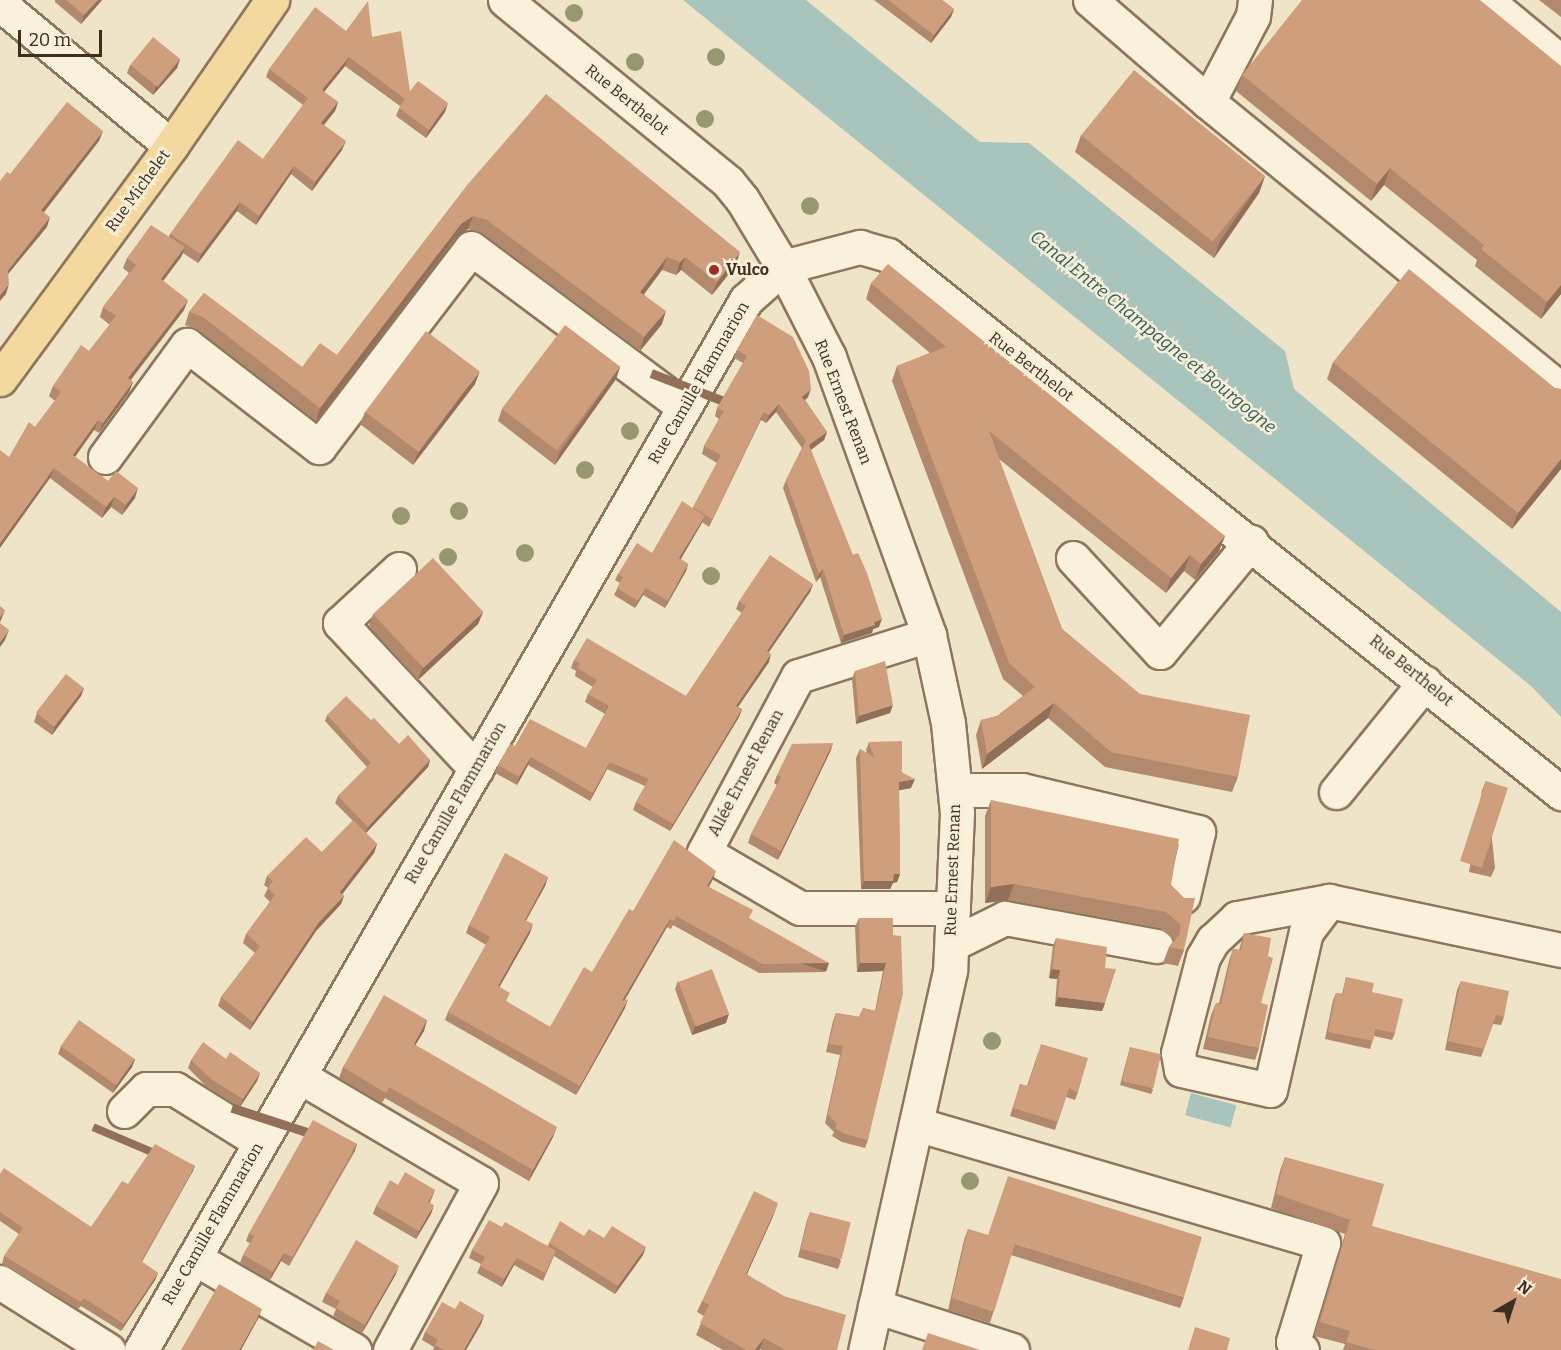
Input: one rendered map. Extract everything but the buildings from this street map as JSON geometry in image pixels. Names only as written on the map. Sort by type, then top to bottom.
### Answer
[{"type":"main road","name":"Rue Michelet","points":[[0,379],[171,146],[272,0]]},
{"type":"street","points":[[5,0],[0,5],[171,146]]},
{"type":"street","name":"Rue Berthelot","points":[[506,0],[728,182],[783,267],[860,247],[888,255],[1251,542],[1561,793]]},
{"type":"street","points":[[1090,0],[1208,102],[1561,390]]},
{"type":"street","points":[[1208,102],[1253,16],[1255,0]]},
{"type":"street","points":[[1486,0],[1561,62]]},
{"type":"street","points":[[105,457],[187,345],[319,447],[471,248],[684,407]]},
{"type":"street","name":"Rue Camille Flammarion","points":[[141,1350],[746,300],[783,267]]},
{"type":"street","name":"Rue Ernest Renan","points":[[783,267],[829,357],[929,635],[948,723],[955,790],[950,971],[865,1350]]},
{"type":"street","points":[[1073,558],[1160,652],[1251,542]]},
{"type":"street","points":[[399,569],[340,623],[476,769]]},
{"type":"street","name":"Allée Ernest Renan","points":[[929,635],[798,676],[704,852],[800,908],[953,908]]},
{"type":"street","points":[[1336,792],[1425,682]]},
{"type":"street","points":[[955,790],[1022,790],[1198,832],[1183,896]]},
{"type":"street","points":[[1329,901],[1306,932],[1270,1090],[1181,1070],[1178,1053],[1203,957],[1213,940],[1237,918],[1329,901],[1561,950]]},
{"type":"street","points":[[952,944],[1005,918],[1156,946]]},
{"type":"street","points":[[299,1076],[481,1183],[390,1350]]},
{"type":"street","points":[[124,1111],[146,1089],[175,1089],[260,1142]]},
{"type":"street","points":[[916,1124],[1323,1243],[1293,1342],[1302,1350]]},
{"type":"street","points":[[195,1258],[354,1350]]},
{"type":"street","points":[[0,1282],[108,1350]]},
{"type":"street","points":[[875,1306],[1012,1350]]},
{"type":"water","name":"Canal Entre Champagne et Bourgogne","points":[[683,0],[806,0],[980,142],[1029,143],[1285,351],[1294,389],[1561,612],[1561,717],[1531,686]]},
{"type":"water","points":[[1191,1093],[1236,1105],[1230,1127],[1185,1115]]},
{"type":"place","name":"Vulco","points":[[714,270]]}]
